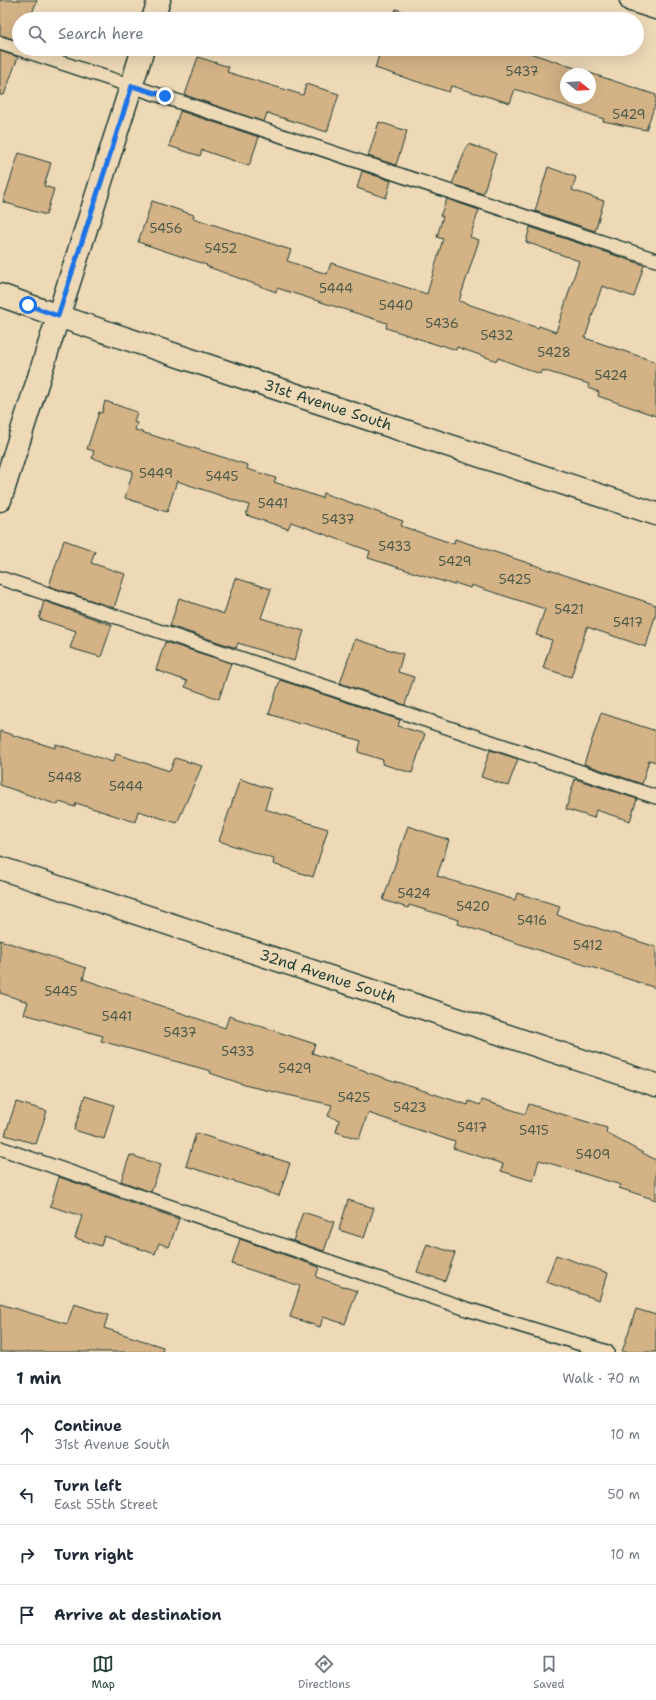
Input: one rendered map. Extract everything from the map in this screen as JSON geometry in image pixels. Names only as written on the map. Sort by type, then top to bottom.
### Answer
[{"type":"street","points":[[155,12],[159,0]]},
{"type":"street","points":[[631,0],[656,8]]},
{"type":"street","points":[[0,500],[141,56]]},
{"type":"street","name":"31st Avenue South","points":[[0,295],[58,316],[656,514]]},
{"type":"street","name":"32nd Avenue South","points":[[0,868],[656,1085]]},
{"type":"lane","points":[[0,42],[12,46]]},
{"type":"lane","points":[[40,56],[656,260]]},
{"type":"lane","points":[[0,578],[656,797]]},
{"type":"lane","points":[[0,1148],[467,1309],[607,1352]]},
{"type":"building","points":[[0,0],[37,0],[33,12],[12,12],[12,39],[0,35]]},
{"type":"building","points":[[396,9],[405,12],[395,12]]},
{"type":"building","points":[[0,51],[18,57],[4,95],[0,95]]},
{"type":"building","points":[[379,56],[539,56],[575,68],[560,68],[560,104],[596,104],[596,75],[656,95],[656,102],[646,130],[603,121],[604,119],[515,89],[510,103],[451,86],[449,92],[375,68]]},
{"type":"building","points":[[198,57],[229,67],[227,72],[303,95],[306,84],[339,94],[327,132],[267,113],[264,122],[185,95]]},
{"type":"building","points":[[180,111],[259,137],[249,166],[202,150],[200,156],[169,146]]},
{"type":"building","points":[[379,122],[407,131],[396,165],[368,156]]},
{"type":"building","points":[[468,144],[496,153],[483,194],[452,184]]},
{"type":"building","points":[[19,153],[51,163],[44,186],[54,189],[46,215],[3,202]]},
{"type":"building","points":[[548,167],[576,177],[572,190],[604,201],[595,231],[535,211]]},
{"type":"building","points":[[362,171],[391,181],[386,198],[357,188]]},
{"type":"building","points":[[447,199],[479,210],[470,237],[479,240],[459,301],[538,328],[539,326],[556,332],[579,261],[526,242],[530,227],[644,265],[634,297],[602,286],[585,338],[656,362],[656,416],[598,396],[599,392],[588,388],[589,384],[542,370],[540,374],[498,358],[497,361],[457,347],[456,350],[442,345],[441,346],[386,328],[387,323],[277,288],[276,292],[206,266],[207,265],[138,242],[152,201],[194,215],[193,218],[291,250],[287,261],[327,274],[331,263],[427,294],[443,239],[437,237],[443,216],[440,216]]},
{"type":"building","points":[[105,401],[137,412],[134,422],[137,423],[135,430],[248,465],[247,469],[276,478],[274,482],[322,498],[323,493],[403,521],[401,526],[454,544],[455,539],[656,605],[656,613],[646,647],[587,627],[571,677],[543,668],[552,640],[536,635],[545,609],[471,585],[470,588],[455,583],[454,585],[368,558],[370,551],[291,522],[288,529],[246,515],[249,505],[177,481],[167,512],[125,498],[133,471],[92,458],[94,451],[87,449],[99,412],[102,413]]},
{"type":"building","points":[[64,540],[95,551],[91,563],[125,574],[114,608],[49,586]]},
{"type":"building","points":[[235,578],[271,589],[261,618],[304,631],[294,661],[238,643],[236,648],[170,626],[179,598],[224,614]]},
{"type":"building","points":[[44,601],[112,625],[101,657],[70,648],[76,631],[39,619]]},
{"type":"building","points":[[355,639],[403,654],[398,672],[414,677],[405,705],[340,683]]},
{"type":"building","points":[[165,642],[231,663],[219,699],[185,687],[187,681],[156,670]]},
{"type":"building","points":[[280,680],[400,720],[398,726],[425,734],[412,773],[382,764],[383,760],[358,752],[361,741],[269,714]]},
{"type":"building","points":[[601,713],[656,731],[656,762],[649,760],[642,784],[584,764]]},
{"type":"building","points":[[0,731],[55,748],[56,744],[113,762],[116,754],[170,771],[175,758],[202,766],[177,823],[138,811],[135,822],[76,803],[75,807],[59,802],[58,805],[0,785]]},
{"type":"building","points":[[490,750],[518,759],[508,786],[481,777]]},
{"type":"building","points":[[240,779],[271,789],[265,809],[328,829],[313,877],[273,864],[274,859],[219,841]]},
{"type":"building","points":[[575,779],[637,799],[630,821],[596,810],[594,818],[566,809]]},
{"type":"building","points":[[408,826],[449,840],[437,876],[515,900],[517,893],[560,906],[557,915],[656,947],[656,988],[458,924],[459,920],[409,905],[408,908],[383,900]]},
{"type":"building","points":[[0,940],[86,968],[83,979],[225,1028],[229,1016],[315,1044],[312,1053],[468,1105],[469,1101],[480,1105],[482,1100],[525,1114],[529,1104],[607,1128],[606,1133],[656,1160],[656,1200],[619,1188],[621,1185],[539,1160],[533,1181],[501,1171],[503,1164],[453,1148],[455,1142],[368,1113],[359,1139],[336,1132],[339,1120],[328,1116],[332,1105],[248,1086],[210,1073],[211,1071],[101,1041],[103,1036],[24,1014],[28,1002],[0,993]]},
{"type":"building","points":[[85,1096],[114,1105],[104,1139],[74,1130]]},
{"type":"building","points":[[16,1102],[47,1111],[36,1144],[5,1135]]},
{"type":"building","points":[[196,1133],[290,1163],[279,1196],[186,1166]]},
{"type":"building","points":[[130,1155],[161,1165],[151,1192],[121,1181]]},
{"type":"building","points":[[59,1177],[179,1219],[169,1247],[159,1243],[155,1254],[104,1236],[101,1246],[75,1238],[82,1216],[50,1206]]},
{"type":"building","points":[[348,1200],[374,1208],[364,1238],[339,1230]]},
{"type":"building","points":[[303,1212],[334,1222],[324,1251],[293,1241]]},
{"type":"building","points":[[240,1239],[319,1267],[316,1277],[357,1291],[345,1324],[323,1317],[320,1327],[290,1317],[300,1286],[232,1264]]},
{"type":"building","points":[[427,1244],[455,1253],[445,1281],[417,1272]]},
{"type":"building","points":[[556,1255],[608,1273],[599,1300],[546,1282]]},
{"type":"building","points":[[0,1304],[67,1324],[74,1304],[108,1315],[104,1328],[163,1347],[162,1352],[0,1352]]},
{"type":"building","points":[[636,1309],[656,1315],[656,1352],[622,1352]]},
{"type":"route","points":[[28,305],[58,316],[132,86],[165,96]]}]
